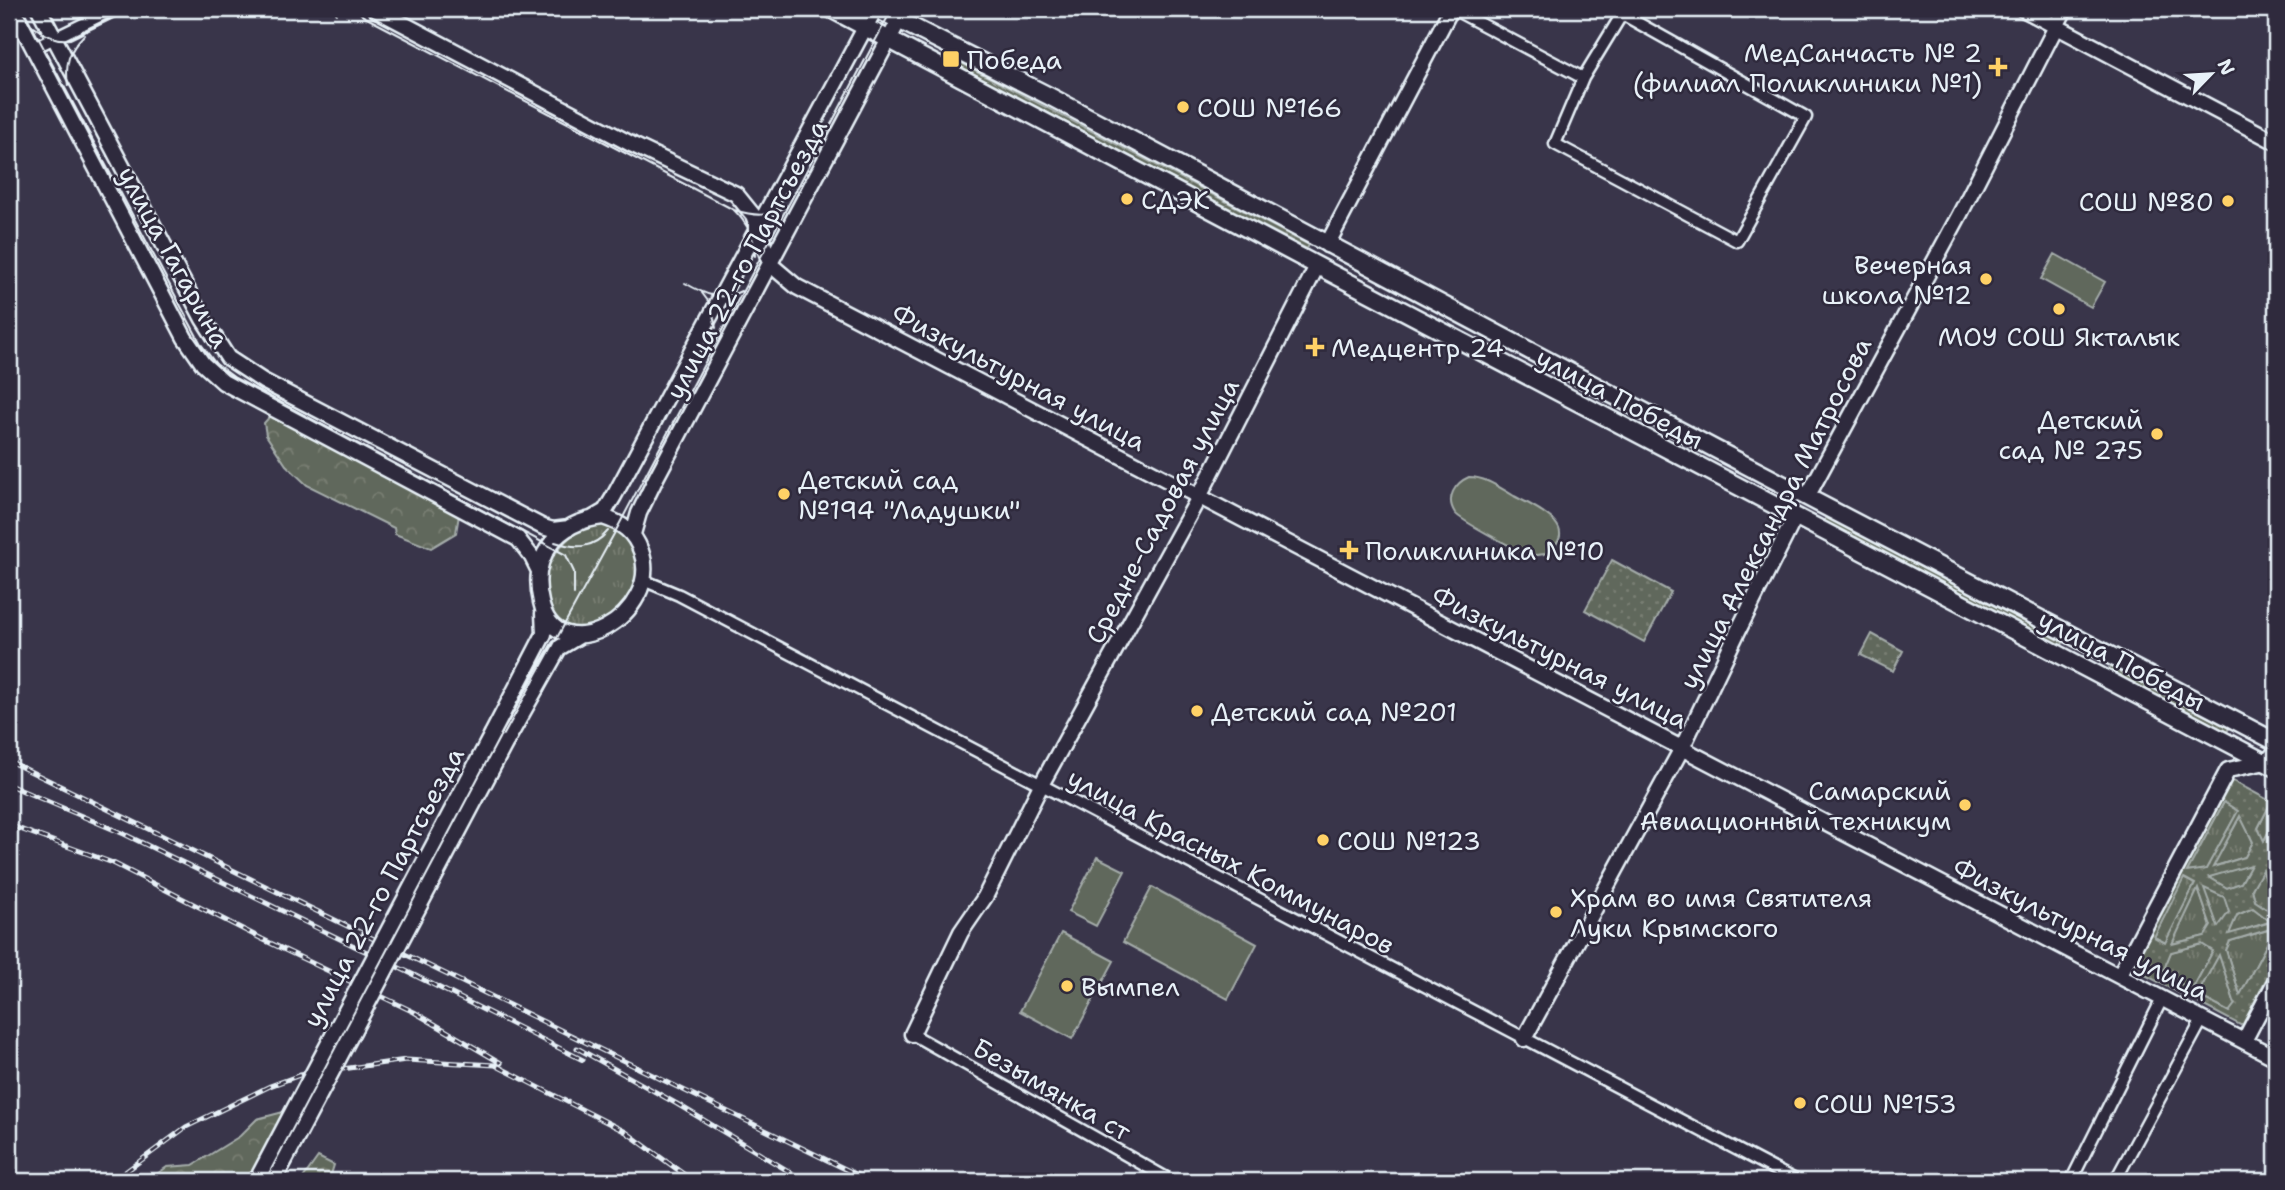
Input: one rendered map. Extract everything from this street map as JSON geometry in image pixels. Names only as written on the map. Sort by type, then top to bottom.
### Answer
[{"type":"main road","name":"улица Гагарина","points":[[13,9],[186,338],[214,375],[518,539],[533,556],[538,569]]},
{"type":"main road","name":"улица Гагарина","points":[[39,9],[204,319],[228,358],[263,381],[543,527],[553,530],[569,528]]},
{"type":"main road","points":[[375,9],[633,145],[736,194],[753,215],[771,265]]},
{"type":"main road","name":"улица Победы","points":[[831,9],[2096,675],[2273,761]]},
{"type":"main road","name":"улица 22-го Партсъезда","points":[[593,518],[605,511],[614,496],[876,9]]},
{"type":"main road","name":"улица Победы","points":[[876,9],[903,14],[952,47],[2276,742]]},
{"type":"main road","name":"Средне-Садовая улица","points":[[912,1034],[961,932],[985,897],[1041,785],[1198,499],[1327,245],[1452,9]]},
{"type":"main road","points":[[2023,9],[2276,142]]},
{"type":"main road","name":"улица Александра Матросова","points":[[1524,1039],[1682,748],[1796,517],[1960,214],[2065,9]]},
{"type":"main road","name":"улица 22-го Партсъезда","points":[[633,534],[650,490],[903,14]]},
{"type":"main road","points":[[943,68],[935,56],[937,50],[940,47],[952,47]]},
{"type":"main road","name":"Физкультурная улица","points":[[771,265],[797,287],[1198,499],[2276,1058]]},
{"type":"main road","points":[[603,517],[620,523],[633,534],[643,554],[643,580],[633,606],[620,619],[589,635],[579,636],[560,631],[543,613],[538,590],[538,569],[552,541],[569,528],[593,518],[603,517]]},
{"type":"main road","name":"улица 22-го Партсъезда","points":[[256,1181],[544,634],[543,613]]},
{"type":"main road","points":[[2061,656],[2068,656],[2077,650],[2078,645],[2071,635]]},
{"type":"main road","name":"улица 22-го Партсъезда","points":[[274,1181],[506,742],[559,648],[579,636]]},
{"type":"main road","points":[[2096,675],[2093,667],[2095,660],[2100,654],[2108,654]]},
{"type":"main road","points":[[2119,976],[2228,770],[2273,761]]},
{"type":"main road","points":[[2244,1041],[2276,980]]},
{"type":"street","points":[[34,48],[114,9]]},
{"type":"street","points":[[1452,9],[1583,78]]},
{"type":"street","points":[[1622,14],[1806,117],[1737,241],[1555,144],[1583,78],[1622,14]]},
{"type":"street","name":"улица Красных Коммунаров","points":[[643,580],[679,595],[1797,1181]]},
{"type":"street","points":[[2071,1181],[2162,999]]},
{"type":"street","points":[[2115,1181],[2202,1020]]},
{"type":"street","name":"Безымянка ст","points":[[912,1034],[1172,1181]]},
{"type":"green space","points":[[946,55],[1309,245],[1307,249],[945,59]]},
{"type":"green space","points":[[2055,254],[2105,282],[2091,307],[2041,279]]},
{"type":"green space","points":[[272,414],[359,463],[413,487],[459,515],[456,533],[431,548],[395,534],[394,528],[307,485],[286,465],[266,435],[264,423]]},
{"type":"green space","points":[[1469,477],[1493,484],[1553,520],[1559,528],[1560,536],[1556,545],[1544,554],[1527,554],[1459,517],[1452,507],[1451,497],[1456,487]]},
{"type":"green space","points":[[1826,517],[2063,642],[2062,646],[1824,522]]},
{"type":"green space","points":[[593,524],[609,527],[630,543],[637,568],[635,581],[630,595],[618,612],[592,627],[574,629],[562,624],[553,613],[545,592],[545,580],[554,556],[562,546],[571,537]]},
{"type":"green space","points":[[1612,560],[1671,592],[1644,642],[1585,610]]},
{"type":"green space","points":[[1872,634],[1903,651],[1893,671],[1861,655]]},
{"type":"green space","points":[[2111,667],[2229,728],[2227,732],[2109,670]]},
{"type":"green space","points":[[2229,779],[2276,804],[2276,807],[2270,804],[2258,828],[2264,841],[2276,818],[2276,865],[2271,874],[2276,888],[2276,911],[2263,870],[2252,889],[2255,901],[2276,915],[2276,960],[2242,1026],[2130,967]],"holes":[[[2224,802],[2238,811],[2206,869],[2187,872]],[[2240,816],[2253,842],[2245,857],[2213,867]],[[2251,865],[2241,883],[2227,888],[2209,877]],[[2184,878],[2195,884],[2165,943],[2154,937]],[[2204,888],[2224,897],[2229,912],[2218,927]],[[2198,889],[2211,926],[2205,936],[2172,944]],[[2253,908],[2271,922],[2229,934],[2237,915]],[[2275,929],[2240,995],[2226,950],[2230,941]],[[2202,944],[2213,951],[2192,990],[2162,974],[2171,952]],[[2219,955],[2235,1004],[2229,1012],[2197,995]]]},
{"type":"green space","points":[[2224,802],[2238,811],[2206,870],[2186,872]]},
{"type":"green space","points":[[2270,804],[2276,807],[2276,818],[2263,842],[2258,828]]},
{"type":"green space","points":[[2241,815],[2253,842],[2245,857],[2212,867]]},
{"type":"green space","points":[[1097,857],[1125,871],[1096,926],[1068,912]]},
{"type":"green space","points":[[2252,864],[2241,883],[2227,888],[2208,877]]},
{"type":"green space","points":[[2262,869],[2276,915],[2255,901],[2252,889]]},
{"type":"green space","points":[[2183,878],[2195,884],[2166,943],[2154,937]]},
{"type":"green space","points":[[1152,887],[1257,944],[1228,999],[1123,942]]},
{"type":"green space","points":[[2203,887],[2225,897],[2229,912],[2218,928]]},
{"type":"green space","points":[[2198,888],[2211,927],[2205,936],[2171,944]]},
{"type":"green space","points":[[2253,908],[2272,921],[2228,935],[2237,915]]},
{"type":"green space","points":[[2275,928],[2240,996],[2226,950],[2230,941]]},
{"type":"green space","name":"Вымпел","points":[[1061,933],[1114,961],[1072,1039],[1020,1011]]},
{"type":"green space","points":[[2202,944],[2213,951],[2192,990],[2161,973],[2171,952]]},
{"type":"green space","points":[[2219,954],[2235,1004],[2230,1013],[2197,995]]},
{"type":"green space","points":[[283,1112],[249,1181],[147,1181],[167,1167],[193,1165],[240,1136],[257,1119]]},
{"type":"green space","points":[[318,1157],[334,1165],[329,1181],[301,1181]]},
{"type":"tram line","points":[[23,9],[201,344],[216,364],[235,378],[566,555],[574,572],[574,594]]},
{"type":"tram line","points":[[34,27],[55,38],[70,39],[132,9]]},
{"type":"tram line","points":[[336,14],[338,9]]},
{"type":"tram line","points":[[357,9],[363,16],[734,210],[762,215],[788,205]]},
{"type":"tram line","points":[[267,1181],[394,935],[620,523],[892,9]]},
{"type":"tram line","points":[[68,86],[69,58],[84,35]]},
{"type":"tram line","points":[[734,210],[749,231],[755,256]]},
{"type":"tram line","points":[[685,283],[712,295],[726,296],[741,291]]},
{"type":"tram line","points":[[702,293],[711,305],[716,328]]},
{"type":"tram line","points":[[555,542],[584,546],[596,541],[608,531]]},
{"type":"railway","points":[[9,761],[870,1181]]},
{"type":"railway","points":[[9,785],[124,834],[583,1060]]},
{"type":"railway","points":[[9,825],[113,863],[414,1012],[501,1063]]},
{"type":"railway","points":[[577,1048],[805,1181]]},
{"type":"railway","points":[[113,1181],[186,1127],[270,1086],[300,1075],[406,1060],[495,1065],[626,1132],[693,1181]]},
{"type":"place","name":"Победа","points":[[951,59]]},
{"type":"place","name":"МедСанчасть № 2 (филиал Поликлиники №1)","points":[[1998,67]]},
{"type":"place","name":"СОШ №166","points":[[1183,107]]},
{"type":"place","name":"СДЭК","points":[[1127,199]]},
{"type":"place","name":"СОШ №80","points":[[2228,201]]},
{"type":"place","name":"Вечерная школа №12","points":[[1986,279]]},
{"type":"place","name":"МОУ СОШ Якталык","points":[[2059,309]]},
{"type":"place","name":"Медцентр 24","points":[[1315,347]]},
{"type":"place","name":"Детский сад № 275","points":[[2157,434]]},
{"type":"place","name":"Детский сад №194 \"Ладушки\"","points":[[784,494]]},
{"type":"place","name":"Поликлиника №10","points":[[1349,550]]},
{"type":"place","name":"Детский сад №201","points":[[1197,711]]},
{"type":"place","name":"Самарский Авиационный техникум","points":[[1965,805]]},
{"type":"place","name":"СОШ №123","points":[[1323,840]]},
{"type":"place","name":"Храм во имя Святителя Луки Крымского","points":[[1556,912]]},
{"type":"place","name":"Вымпел","points":[[1067,986]]},
{"type":"place","name":"СОШ №153","points":[[1800,1103]]}]
